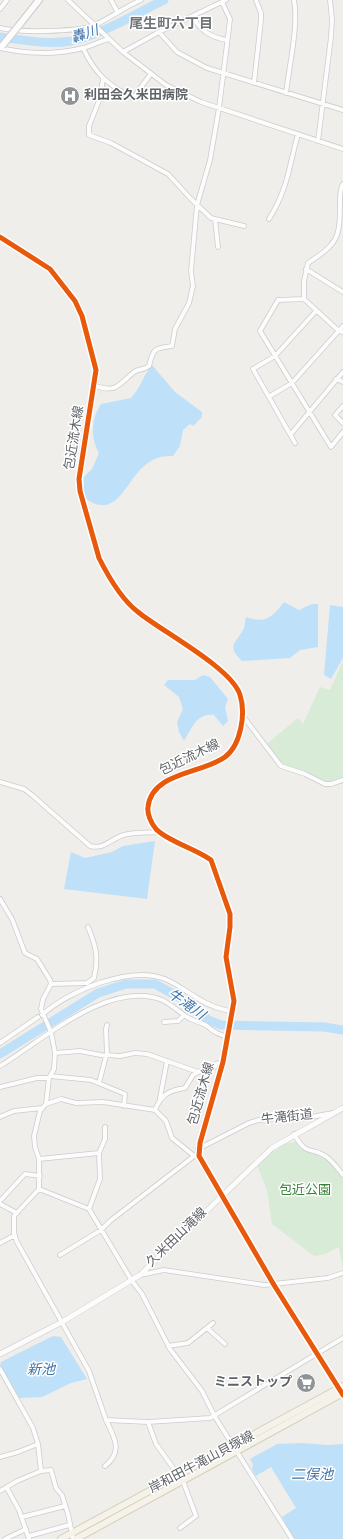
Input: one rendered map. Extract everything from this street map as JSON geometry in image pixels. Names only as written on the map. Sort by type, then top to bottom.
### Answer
[{"type":"main road","points":[[1,48],[39,0]]},
{"type":"main road","name":"岸和田牛滝山貝塚線","points":[[61,1539],[72,1536],[342,1391]]},
{"type":"main road","name":"岸和田牛滝山貝塚線","points":[[76,1539],[181,1478]]},
{"type":"street","points":[[0,9],[7,0]]},
{"type":"street","points":[[111,0],[117,11]]},
{"type":"street","points":[[0,28],[22,31],[95,26],[117,11],[141,0]]},
{"type":"street","points":[[254,83],[261,20],[261,13],[256,0]]},
{"type":"street","points":[[286,93],[296,12],[294,0]]},
{"type":"street","points":[[318,140],[332,19],[330,0]]},
{"type":"street","points":[[72,1],[95,26],[150,75],[182,94],[219,108],[343,149]]},
{"type":"street","points":[[95,386],[106,390],[119,386],[133,373],[148,366],[152,352],[157,348],[172,346],[175,329],[189,303],[193,286],[191,271],[197,205],[210,160],[228,40],[230,19],[224,1],[159,32],[123,52]]},
{"type":"street","points":[[192,16],[199,27],[207,34],[228,40]]},
{"type":"street","points":[[159,32],[177,52],[190,60],[224,74],[343,110]]},
{"type":"street","points":[[1,48],[47,52],[83,48],[109,39]]},
{"type":"street","points":[[83,48],[88,58],[103,79],[133,98],[150,75]]},
{"type":"street","points":[[103,79],[100,98],[89,126],[89,135],[111,143],[168,174],[197,205],[212,218],[244,226]]},
{"type":"street","points":[[269,218],[277,206],[290,174],[298,134]]},
{"type":"street","points":[[304,299],[306,269],[308,263],[332,245],[336,237],[340,215],[340,190],[343,184]]},
{"type":"street","points":[[215,219],[218,247]]},
{"type":"street","points":[[217,235],[223,237]]},
{"type":"street","name":"包近流木線","points":[[0,237],[50,269],[75,300],[82,316],[95,365],[95,386],[79,479],[80,491],[99,558],[126,600],[137,612],[214,666],[235,685],[240,695],[242,715],[238,736],[233,748],[225,757],[165,782],[153,792],[148,809],[151,822],[159,832],[211,860],[231,920],[226,954],[233,992],[233,1012],[222,1062],[197,1152]]},
{"type":"street","points":[[306,269],[343,292]]},
{"type":"street","points":[[341,331],[316,311],[304,299],[278,300],[260,331],[331,446],[343,432]]},
{"type":"street","points":[[295,443],[270,396],[253,369],[275,356],[316,311]]},
{"type":"street","points":[[270,396],[292,383],[341,331],[343,326]]},
{"type":"street","points":[[291,434],[343,372]]},
{"type":"street","points":[[336,379],[343,382]]},
{"type":"street","points":[[343,406],[335,415],[343,423]]},
{"type":"street","points":[[242,715],[281,766],[305,774],[325,784],[331,784],[343,780]]},
{"type":"street","points":[[0,782],[24,789],[90,846],[95,848],[105,845],[124,835],[159,832]]},
{"type":"street","points":[[0,900],[12,919],[25,953],[37,959],[51,984]]},
{"type":"street","points":[[51,984],[87,983],[94,978],[98,962],[97,950],[88,926]]},
{"type":"street","points":[[0,1043],[41,1017],[54,1004],[78,992],[111,980],[138,975],[163,978],[209,1005],[233,1012]]},
{"type":"street","points":[[46,1104],[49,1077],[54,1069],[55,1053],[51,1031],[41,1017],[41,1009],[43,999],[51,984]]},
{"type":"street","points":[[0,1066],[51,1031],[77,1016],[110,1001],[125,998],[141,996],[163,1001],[184,1015],[206,1026],[214,1033],[228,1035]]},
{"type":"street","points":[[164,1022],[178,1021],[184,1015]]},
{"type":"street","points":[[99,1083],[107,1055],[106,1029],[108,1025]]},
{"type":"street","points":[[55,1053],[80,1051],[120,1056],[135,1053],[147,1054],[198,1072]]},
{"type":"street","points":[[156,1110],[163,1091],[167,1061]]},
{"type":"street","points":[[160,1098],[167,1093],[185,1088],[193,1075],[215,1067],[216,1064],[222,1062]]},
{"type":"street","points":[[0,1086],[49,1077],[91,1080],[125,1094],[124,1106]]},
{"type":"street","points":[[105,1466],[115,1455],[117,1446],[106,1420],[89,1371],[17,1242],[15,1235],[14,1216],[39,1189],[40,1159],[35,1147],[34,1136],[42,1108],[46,1104],[61,1099],[76,1103],[103,1102],[156,1110],[166,1121],[172,1138],[197,1152],[274,1285],[342,1391]]},
{"type":"street","points":[[0,1117],[14,1111],[42,1108]]},
{"type":"street","name":"久米田山滝線","points":[[0,1354],[62,1322],[132,1281],[272,1148],[294,1134],[343,1108]]},
{"type":"street","name":"牛滝街道","points":[[60,1255],[102,1230],[110,1221],[197,1152],[249,1123],[259,1120],[300,1118],[333,1113]]},
{"type":"street","points":[[89,1209],[100,1179],[99,1153],[105,1139],[105,1126]]},
{"type":"street","points":[[294,1134],[300,1146],[306,1150],[320,1153],[328,1158],[343,1175]]},
{"type":"street","points":[[40,1159],[99,1153]]},
{"type":"street","points":[[17,1213],[0,1203],[24,1174],[40,1176]]},
{"type":"street","points":[[39,1189],[89,1209],[132,1281],[142,1294],[168,1346],[202,1391],[215,1416],[292,1539]]},
{"type":"street","points":[[0,1243],[15,1235]]},
{"type":"street","points":[[140,1275],[164,1270],[252,1284],[274,1285],[328,1278],[343,1273]]},
{"type":"street","points":[[168,1346],[188,1343],[213,1323]]},
{"type":"street","points":[[207,1328],[225,1344]]},
{"type":"street","points":[[106,1420],[148,1422],[200,1420],[215,1416],[343,1338]]},
{"type":"street","points":[[0,1369],[28,1417],[38,1444],[41,1471]]},
{"type":"street","points":[[148,1422],[156,1444],[181,1478],[195,1508],[196,1516],[180,1528]]},
{"type":"street","points":[[0,1457],[38,1444]]},
{"type":"street","points":[[0,1491],[17,1481],[41,1471],[50,1470],[56,1488],[62,1495],[72,1536]]},
{"type":"street","points":[[7,1488],[22,1517],[29,1538],[69,1525]]},
{"type":"street","points":[[22,1517],[65,1506]]},
{"type":"street","points":[[5,1539],[26,1530]]},
{"type":"green space","points":[[343,661],[343,778],[331,782],[324,781],[308,772],[286,765],[277,759],[267,744],[298,718],[303,724],[320,687],[330,690]]},
{"type":"green space","name":"包近公園","points":[[296,1142],[304,1150],[316,1153],[323,1157],[333,1165],[343,1178],[343,1269],[339,1247],[325,1254],[314,1256],[272,1224],[267,1190],[257,1165],[283,1144]]},
{"type":"water","points":[[152,365],[175,392],[202,412],[202,417],[193,426],[190,424],[183,430],[180,446],[173,456],[159,457],[148,463],[139,471],[118,498],[110,504],[94,504],[86,499],[83,489],[84,477],[92,469],[99,453],[93,435],[95,416],[101,404],[131,398]]},
{"type":"water","points":[[284,602],[299,610],[312,604],[318,604],[318,647],[300,650],[290,658],[242,661],[234,652],[233,648],[235,642],[244,629],[246,617],[259,620],[268,618],[276,612]]},
{"type":"water","points":[[330,605],[343,607],[343,658],[331,679],[324,675]]},
{"type":"water","points":[[203,675],[210,677],[228,699],[225,707],[228,721],[223,726],[214,715],[203,716],[199,718],[184,741],[179,732],[177,722],[183,709],[179,697],[164,685],[168,680],[195,680]]},
{"type":"water","points":[[155,841],[147,899],[64,889],[71,852],[85,858],[112,852],[123,846]]},
{"type":"water","name":"新池","points":[[53,1336],[61,1337],[87,1379],[71,1383],[42,1397],[19,1398],[0,1365],[1,1362]]},
{"type":"water","name":"二俣池","points":[[302,1443],[328,1445],[343,1444],[343,1539],[294,1539],[282,1517],[296,1508],[271,1467],[256,1476],[252,1469],[253,1464],[250,1459],[277,1444]]},
{"type":"waterway","name":"轟川","points":[[0,37],[26,41],[71,41],[94,34],[118,24],[164,0]]},
{"type":"waterway","name":"牛滝川","points":[[0,1054],[98,993],[126,984],[155,984],[186,1001],[208,1020],[221,1025],[324,1027],[343,1030]]},
{"type":"cycle path","points":[[0,237],[50,269],[75,301],[82,316],[96,370],[79,479],[80,491],[99,558],[111,580],[132,607],[195,650],[224,673],[234,684],[240,695],[242,702],[241,728],[235,745],[230,752],[215,763],[179,775],[158,787],[152,796],[148,807],[148,813],[152,824],[161,833],[211,860],[230,914],[230,927],[226,957],[234,1001],[223,1062],[200,1143],[199,1156],[274,1285],[343,1395]]},
{"type":"place","name":"利田会久米田病院","points":[[70,96]]},
{"type":"place","name":"ミニストップ","points":[[306,1383]]},
{"type":"district","name":"尾生町六丁目","points":[[171,24]]}]
